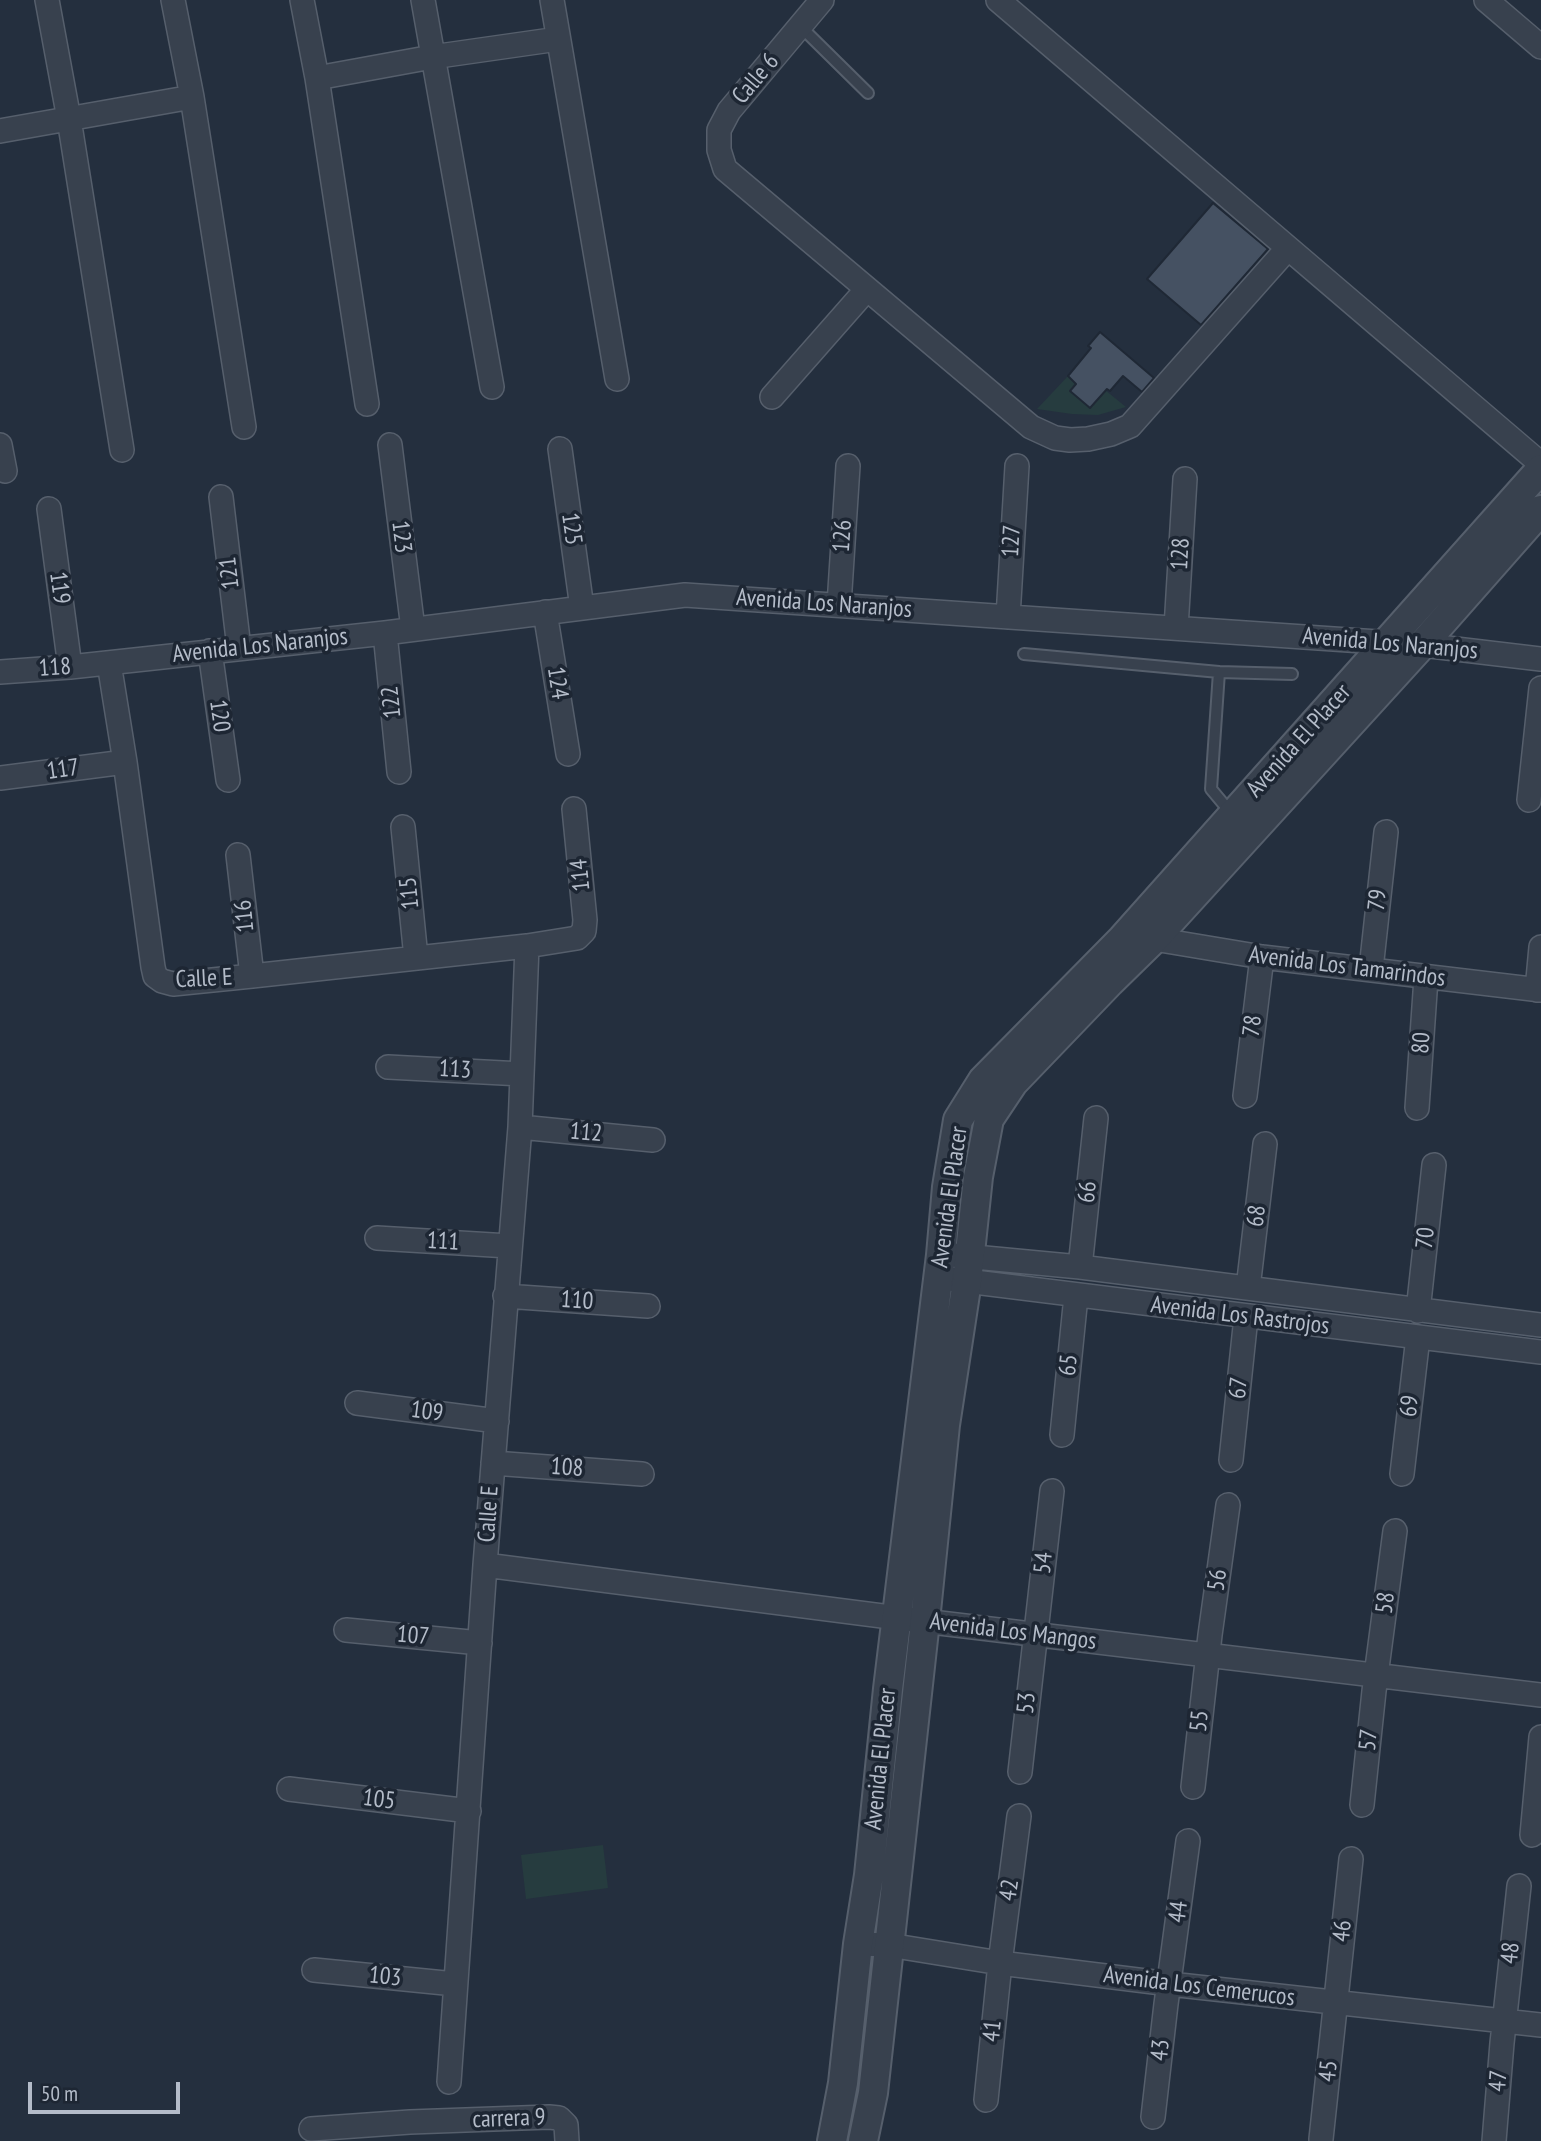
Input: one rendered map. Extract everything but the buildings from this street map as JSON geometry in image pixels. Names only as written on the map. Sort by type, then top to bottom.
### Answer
[{"type":"street","points":[[47,0],[69,119],[122,450]]},
{"type":"street","points":[[173,0],[192,97],[244,427]]},
{"type":"street","points":[[302,0],[317,78],[367,404]]},
{"type":"street","points":[[423,0],[492,387]]},
{"type":"street","points":[[552,0],[617,379]]},
{"type":"street","name":"Calle 6","points":[[822,0],[729,111],[719,130],[719,150],[725,169],[867,289]]},
{"type":"street","points":[[998,0],[1541,467]]},
{"type":"street","points":[[1502,5],[1541,47]]},
{"type":"street","points":[[317,78],[432,57],[558,39]]},
{"type":"street","points":[[0,131],[192,97]]},
{"type":"street","points":[[772,397],[867,289],[1031,427],[1055,438],[1070,440],[1111,434],[1130,426],[1288,248]]},
{"type":"street","points":[[0,445],[5,471]]},
{"type":"street","name":"123","points":[[390,445],[413,629]]},
{"type":"street","name":"125","points":[[560,449],[582,608]]},
{"type":"street","name":"126","points":[[839,605],[848,466]]},
{"type":"street","name":"127","points":[[1007,617],[1017,466]]},
{"type":"street","name":"Avenida El Placer","points":[[832,2141],[843,2083],[858,1944],[869,1875],[947,1186],[958,1120],[983,1080],[1122,939],[1541,467]]},
{"type":"street","name":"128","points":[[1176,628],[1185,479]]},
{"type":"street","name":"121","points":[[221,497],[239,648]]},
{"type":"street","name":"119","points":[[48,509],[70,667]]},
{"type":"street","name":"Avenida El Placer","points":[[863,2141],[873,2093],[944,1425],[969,1269],[978,1178],[989,1119],[1013,1083],[1154,939],[1541,510]]},
{"type":"street","name":"Avenida Los Naranjos","points":[[109,663],[385,633],[685,595],[1388,642],[1541,659]]},
{"type":"street","name":"124","points":[[545,612],[568,754]]},
{"type":"street","name":"122","points":[[385,633],[398,772]]},
{"type":"street","name":"120","points":[[210,651],[228,780]]},
{"type":"street","name":"118","points":[[0,672],[109,663]]},
{"type":"street","name":"Calle E","points":[[109,663],[155,976],[162,981],[173,984],[252,976],[527,946],[577,938]]},
{"type":"street","points":[[1529,800],[1541,688]]},
{"type":"street","name":"117","points":[[0,778],[125,762]]},
{"type":"street","name":"114","points":[[573,808],[586,920],[584,931],[577,938]]},
{"type":"street","name":"115","points":[[403,827],[416,958]]},
{"type":"street","name":"79","points":[[1371,969],[1386,832]]},
{"type":"street","name":"116","points":[[238,855],[252,976]]},
{"type":"street","name":"Avenida Los Tamarindos","points":[[1154,939],[1262,957],[1539,990]]},
{"type":"street","name":"Calle E","points":[[449,2082],[485,1565],[520,1127],[527,946]]},
{"type":"street","points":[[1539,990],[1541,947]]},
{"type":"street","name":"78","points":[[1245,1096],[1262,957]]},
{"type":"street","name":"80","points":[[1417,1108],[1426,978]]},
{"type":"street","name":"113","points":[[388,1067],[522,1074]]},
{"type":"street","name":"66","points":[[1080,1266],[1096,1118]]},
{"type":"street","name":"112","points":[[520,1127],[653,1140]]},
{"type":"street","name":"68","points":[[1248,1288],[1265,1144]]},
{"type":"street","name":"70","points":[[1418,1311],[1434,1165]]},
{"type":"street","name":"111","points":[[377,1238],[509,1246]]},
{"type":"street","name":"Avenida Los Rastrojos","points":[[940,1266],[969,1269],[1080,1266],[1541,1325]]},
{"type":"street","name":"Avenida Los Rastrojos","points":[[969,1269],[1076,1296],[1541,1352]]},
{"type":"street","name":"110","points":[[505,1296],[648,1306]]},
{"type":"street","name":"65","points":[[1062,1434],[1076,1296]]},
{"type":"street","name":"67","points":[[1231,1460],[1246,1317]]},
{"type":"street","name":"69","points":[[1402,1474],[1418,1337]]},
{"type":"street","name":"109","points":[[357,1403],[497,1421]]},
{"type":"street","name":"108","points":[[493,1462],[642,1474]]},
{"type":"street","name":"54","points":[[1036,1635],[1052,1491]]},
{"type":"street","name":"56","points":[[1208,1655],[1228,1505]]},
{"type":"street","name":"58","points":[[1377,1675],[1395,1531]]},
{"type":"street","name":"Avenida Los Mangos","points":[[485,1565],[1036,1635],[1541,1695]]},
{"type":"street","name":"107","points":[[346,1630],[481,1643]]},
{"type":"street","name":"53","points":[[1020,1772],[1036,1635]]},
{"type":"street","name":"55","points":[[1193,1787],[1208,1655]]},
{"type":"street","name":"57","points":[[1362,1805],[1377,1675]]},
{"type":"street","points":[[1532,1835],[1541,1737]]},
{"type":"street","name":"105","points":[[289,1789],[468,1811]]},
{"type":"street","name":"42","points":[[1000,1963],[1019,1816]]},
{"type":"street","name":"44","points":[[1170,1984],[1188,1840]]},
{"type":"street","name":"46","points":[[1336,2003],[1351,1859]]},
{"type":"street","name":"48","points":[[1504,2021],[1518,1886]]},
{"type":"street","name":"Avenida Los Cemerucos","points":[[858,1944],[889,1945],[1000,1963],[1170,1984],[1541,2025]]},
{"type":"street","name":"41","points":[[986,2100],[1000,1963]]},
{"type":"street","name":"103","points":[[314,1970],[455,1984]]},
{"type":"street","name":"43","points":[[1153,2117],[1170,1984]]},
{"type":"street","name":"45","points":[[1321,2139],[1336,2003]]},
{"type":"street","name":"47","points":[[1494,2141],[1504,2021]]},
{"type":"street","name":"carrera 9","points":[[411,2132],[559,2118],[566,2125],[567,2141]]},
{"type":"street","points":[[311,2129],[411,2132]]},
{"type":"lane","points":[[800,26],[869,93]]},
{"type":"lane","points":[[1024,654],[1219,672],[1292,674]]},
{"type":"lane","points":[[1219,672],[1211,789],[1233,815]]},
{"type":"green space","points":[[1068,376],[1090,408],[1105,390],[1126,407],[1098,415],[1037,409]]},
{"type":"green space","points":[[603,1845],[608,1888],[526,1899],[521,1855]]}]
